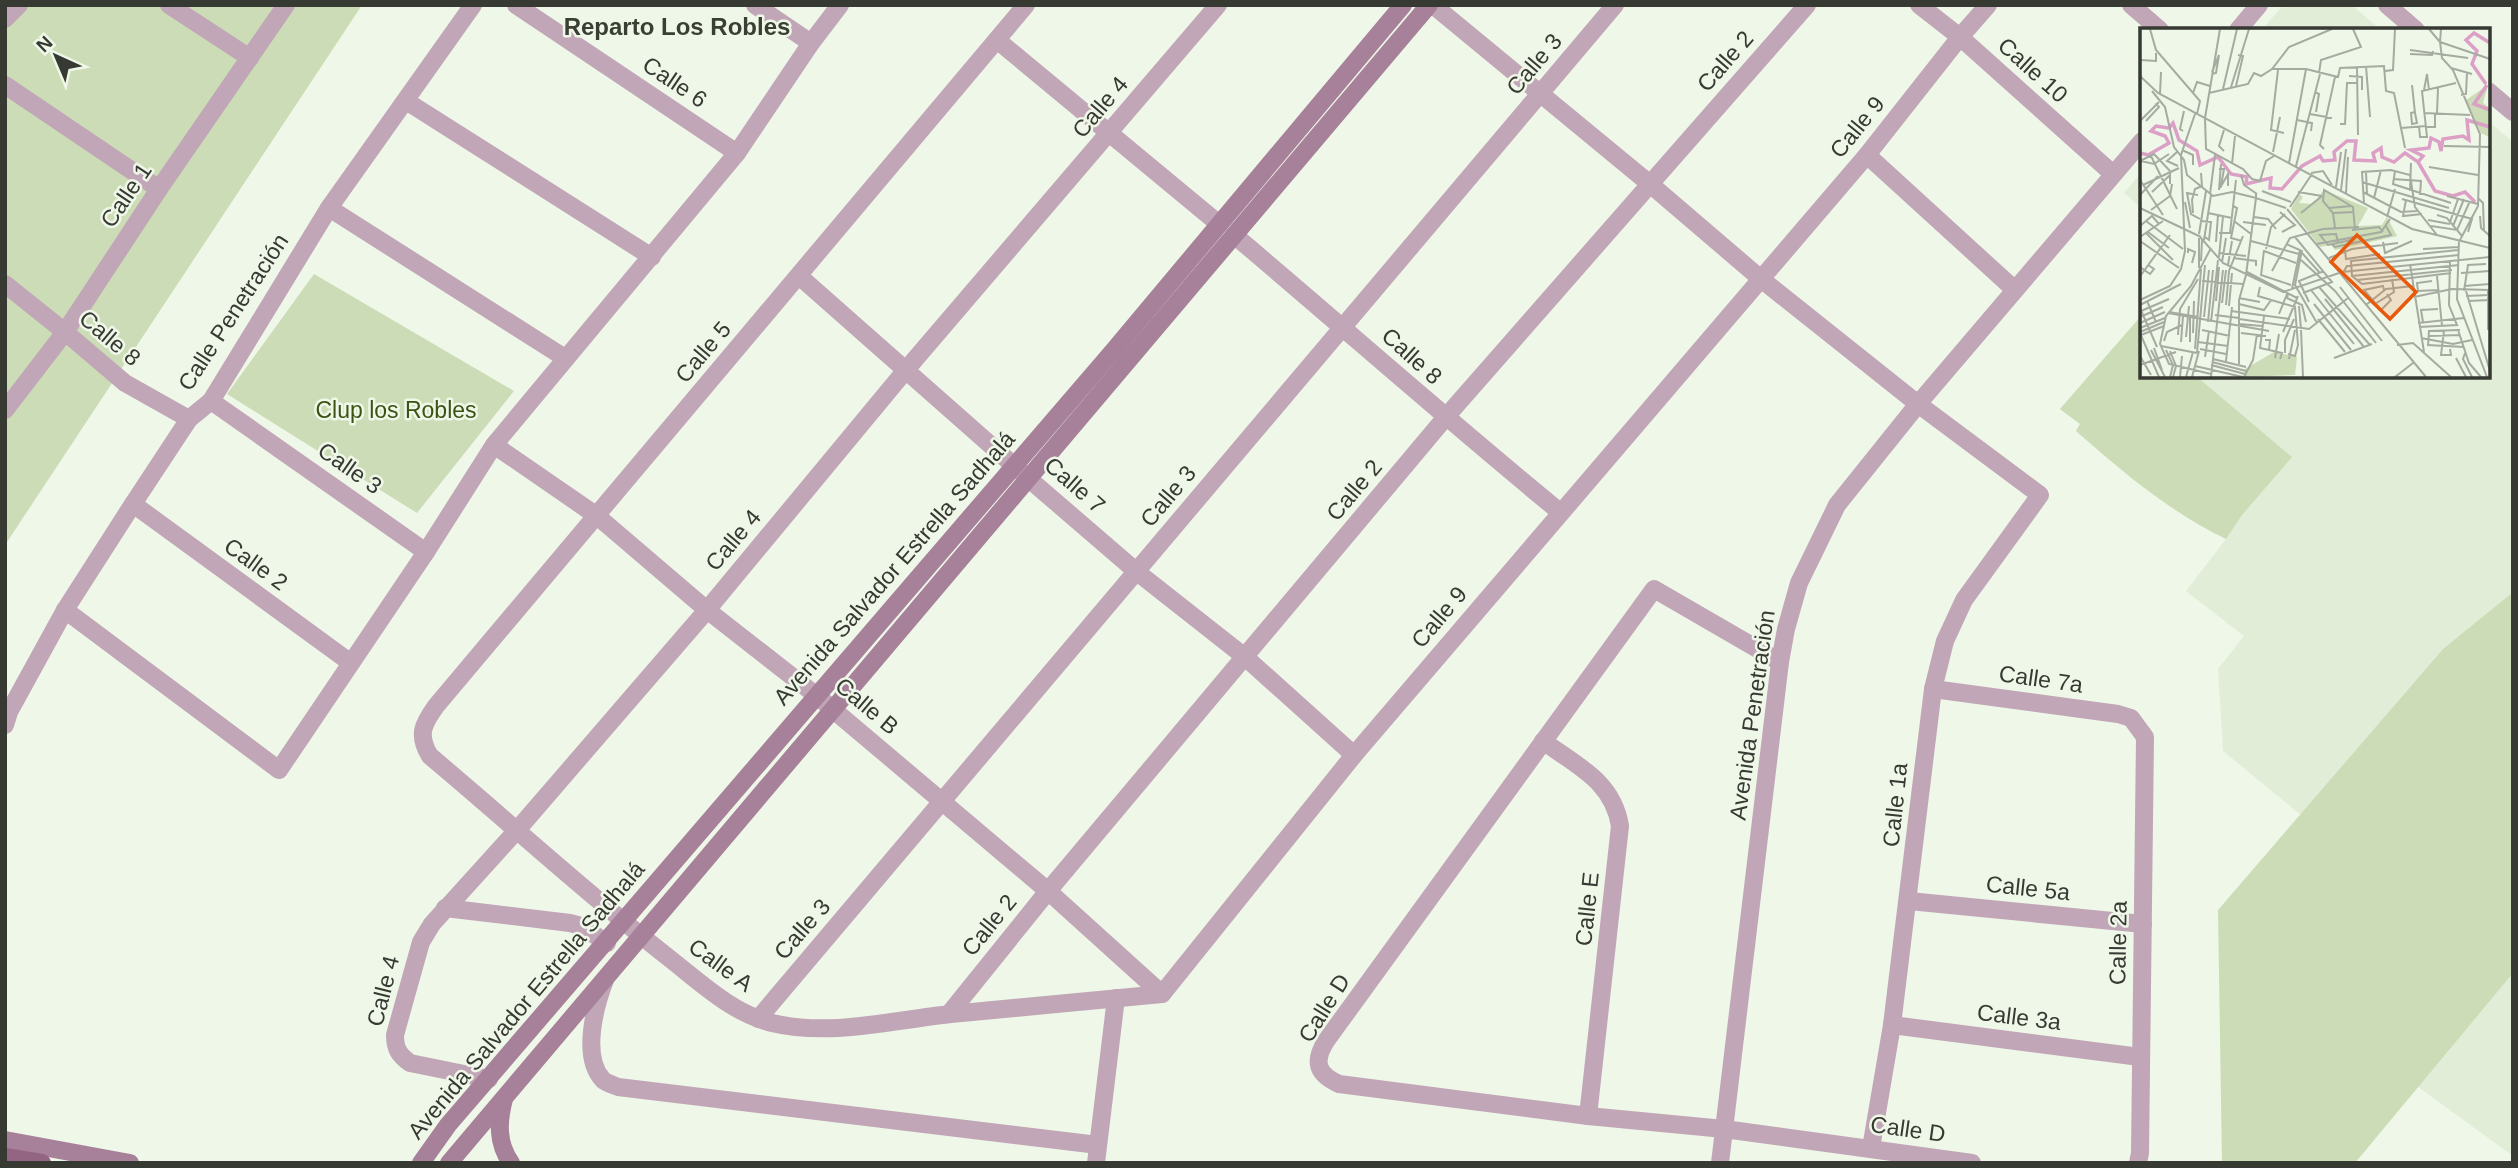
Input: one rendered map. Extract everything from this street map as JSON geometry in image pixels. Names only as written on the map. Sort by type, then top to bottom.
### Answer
[{"type":"main road","name":"Avenida Salvador Estrella Sadhalá","points":[[449,1163],[832,708],[1029,479],[1403,5]]},
{"type":"main road","name":"Avenida Salvador Estrella Sadhalá","points":[[421,1163],[448,1125],[1015,465],[1431,5]]},
{"type":"main road","points":[[505,1095],[498,1121],[501,1139],[511,1163]]},
{"type":"main road","points":[[5,1140],[130,1163]]},
{"type":"main road","points":[[5,1157],[43,1163]]},
{"type":"street","points":[[5,19],[19,5]]},
{"type":"street","points":[[169,5],[250,58]]},
{"type":"street","name":"Calle 1","points":[[5,410],[65,332],[159,189],[286,5]]},
{"type":"street","name":"Calle Penetración","points":[[5,725],[9,712],[65,610],[188,419],[211,401],[329,208],[473,5]]},
{"type":"street","name":"Calle 6","points":[[516,5],[737,153]]},
{"type":"street","points":[[755,5],[811,43]]},
{"type":"street","points":[[65,610],[279,770],[426,552],[494,445],[737,153],[840,5]]},
{"type":"street","name":"Calle 5","points":[[422,733],[436,706],[1026,5]]},
{"type":"street","name":"Calle 4","points":[[489,1079],[410,1063],[395,1047],[395,1035],[421,942],[445,908],[518,829],[707,610],[905,371],[1218,5]]},
{"type":"street","points":[[1431,5],[1541,93],[1761,279],[1917,404]]},
{"type":"street","name":"Calle 3","points":[[758,1018],[943,803],[1615,5]]},
{"type":"street","name":"Calle 2","points":[[949,1014],[1048,891],[1445,418],[1807,5]]},
{"type":"street","name":"Calle 10","points":[[1919,5],[1960,37],[2113,174]]},
{"type":"street","name":"Calle 9","points":[[1162,994],[1354,755],[1867,155],[1960,37],[1989,5]]},
{"type":"street","points":[[2131,5],[2158,28]]},
{"type":"street","points":[[2240,28],[2259,5]]},
{"type":"street","points":[[2387,5],[2414,28]]},
{"type":"street","name":"Calle 8","points":[[997,40],[1343,327],[1445,418],[1560,512]]},
{"type":"street","points":[[5,85],[159,189]]},
{"type":"street","points":[[2490,93],[2513,112]]},
{"type":"street","points":[[406,101],[652,257]]},
{"type":"street","name":"Avenida Penetración","points":[[1720,1163],[1780,662],[1799,583],[1837,505],[1917,404],[2140,143]]},
{"type":"street","points":[[1867,155],[2015,290]]},
{"type":"street","points":[[329,208],[565,358]]},
{"type":"street","name":"Calle 7","points":[[799,276],[1029,479],[1137,572],[1245,657],[1354,755]]},
{"type":"street","name":"Calle 8","points":[[5,284],[125,383],[188,419]]},
{"type":"street","name":"Calle 3","points":[[211,401],[426,552]]},
{"type":"street","name":"Calle 1a","points":[[1871,1148],[1892,1026],[1909,901],[1933,690],[1945,641],[1964,600],[2040,495],[1917,404]]},
{"type":"street","name":"Calle B","points":[[494,445],[597,516],[707,610],[832,708],[1048,891],[1162,994]]},
{"type":"street","name":"Calle 2","points":[[133,504],[351,663]]},
{"type":"street","name":"Calle D","points":[[1780,662],[1654,589],[1326,1041],[1318,1060],[1323,1074],[1339,1084],[1588,1116],[1724,1129],[1972,1163]]},
{"type":"street","name":"Calle 7a","points":[[1933,690],[2118,714],[2131,718],[2140,726]]},
{"type":"street","name":"Calle 2a","points":[[2138,1163],[2145,737],[2140,726]]},
{"type":"street","name":"Calle A","points":[[422,733],[424,746],[430,755],[624,922],[726,1002],[758,1018],[785,1025],[868,1025],[949,1014],[1162,994]]},
{"type":"street","name":"Calle E","points":[[1543,741],[1601,783],[1618,810],[1620,826],[1588,1116]]},
{"type":"street","name":"Calle 5a","points":[[1909,901],[2143,924]]},
{"type":"street","points":[[445,908],[570,923],[581,926],[607,943]]},
{"type":"street","points":[[606,977],[593,1019],[593,1055],[596,1068],[604,1081],[618,1087],[1097,1154],[1116,998]]},
{"type":"street","name":"Calle 3a","points":[[1892,1026],[2140,1057]]},
{"type":"shaded area","points":[[2283,5],[2352,5],[2379,28],[2264,28]]},
{"type":"shaded area","points":[[2490,123],[2513,142],[2513,594],[2443,649],[2301,815],[2223,751],[2218,669],[2244,636],[2186,591],[2226,539],[2169,506],[2132,479],[2076,431],[2080,424],[2060,409],[2140,317],[2140,378],[2490,378]]},
{"type":"shaded area","points":[[2140,174],[2140,206],[2124,193]]},
{"type":"shaded area","points":[[2513,973],[2513,1156],[2417,1086]]},
{"type":"green space","points":[[5,5],[362,5],[5,545]]},
{"type":"green space","name":"Clup los Robles","points":[[314,274],[514,391],[417,513],[227,394]]},
{"type":"green space","points":[[2140,317],[2140,378],[2198,378],[2292,457],[2242,515],[2226,539],[2166,504],[2129,476],[2076,431],[2080,424],[2060,409]]},
{"type":"green space","points":[[2512,593],[2513,973],[2355,1163],[2222,1163],[2218,910],[2443,649]]},
{"type":"district","name":"Reparto Los Robles","points":[[677,26]]}]
